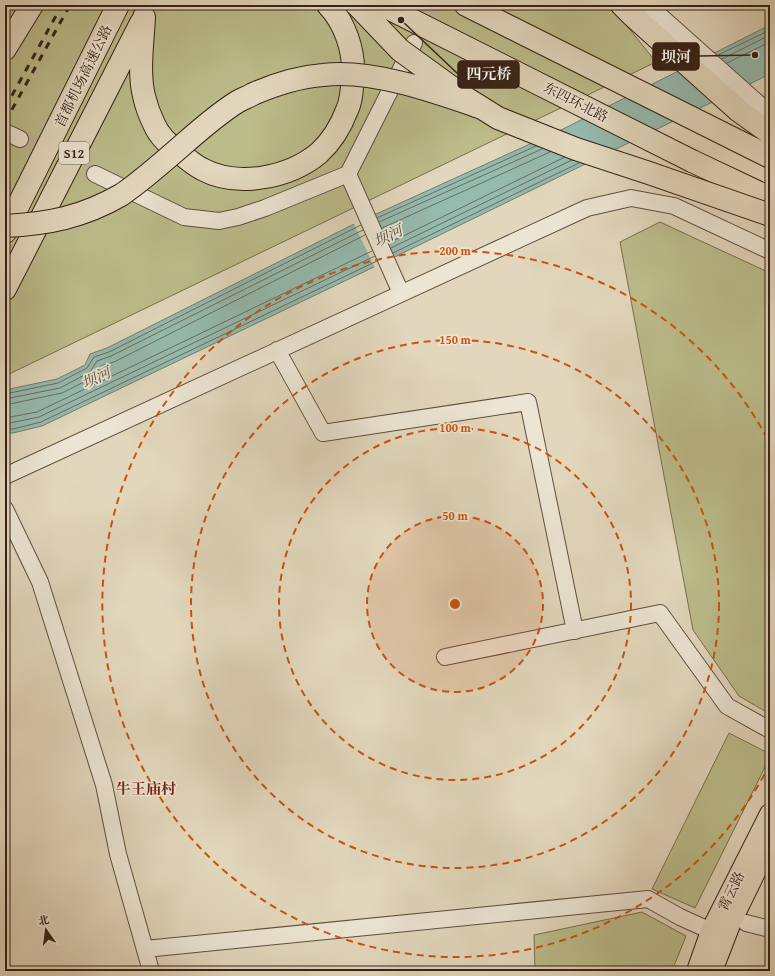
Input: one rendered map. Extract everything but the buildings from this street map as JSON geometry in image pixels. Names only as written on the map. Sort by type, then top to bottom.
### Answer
[{"type":"highway","points":[[5,49],[32,5]]},
{"type":"highway","name":"首都机场高速公路","points":[[5,232],[118,5]]},
{"type":"highway","points":[[147,11],[142,68],[144,95],[154,125],[168,144],[187,160],[203,170],[224,177],[247,179],[273,176],[297,167],[319,153],[337,132],[348,109],[352,88],[353,62],[347,36],[337,14],[328,5]]},
{"type":"highway","points":[[358,5],[400,50],[446,84],[498,118],[576,149],[770,216]]},
{"type":"highway","name":"东四环北路","points":[[382,5],[692,161],[770,198]]},
{"type":"highway","points":[[466,5],[770,157]]},
{"type":"highway","points":[[622,5],[632,16],[676,43],[739,111],[770,133]]},
{"type":"highway","name":"首都机场高速公路","points":[[5,289],[147,11]]},
{"type":"highway","points":[[5,226],[29,225],[61,220],[101,205],[122,194],[142,180],[208,124],[237,102],[290,80],[324,74],[361,75],[440,93],[482,108]]},
{"type":"main road","name":"霄云路","points":[[697,971],[711,931],[770,814]]},
{"type":"main road","name":"霄云路","points":[[712,971],[731,922],[770,842]]},
{"type":"street","points":[[648,5],[676,43],[765,108]]},
{"type":"street","points":[[95,174],[184,217],[219,221],[238,217],[265,208],[348,174],[414,43]]},
{"type":"street","points":[[5,132],[20,139]]},
{"type":"street","points":[[348,174],[401,293]]},
{"type":"street","points":[[5,476],[587,208],[631,198],[674,206],[770,251]]},
{"type":"street","points":[[277,350],[323,433],[528,402],[574,631]]},
{"type":"street","points":[[5,509],[40,582],[104,785],[118,854],[151,971]]},
{"type":"street","points":[[445,657],[660,613],[727,706],[770,730]]},
{"type":"street","points":[[144,949],[648,899],[680,917],[711,931]]},
{"type":"street","points":[[746,923],[770,929]]},
{"type":"green space","points":[[5,5],[610,5],[656,62],[5,376]]},
{"type":"green space","points":[[660,222],[770,273],[770,714],[739,696],[693,630],[620,242]]},
{"type":"green space","points":[[729,733],[770,754],[770,757],[695,908],[652,889]]},
{"type":"green space","points":[[642,912],[686,936],[672,971],[535,971],[534,935]]},
{"type":"water","points":[[770,25],[770,74],[376,266],[42,426],[13,433],[5,433],[5,390],[57,379],[85,365],[90,354],[107,348],[350,226],[565,128]]},
{"type":"pier","points":[[372,214],[394,259],[375,268],[353,222]]},
{"type":"tunnel","points":[[414,43],[433,5]]},
{"type":"tunnel","points":[[20,139],[95,174]]},
{"type":"railway","points":[[5,108],[62,5]]},
{"type":"railway","points":[[5,122],[70,5]]},
{"type":"place","name":"四元桥","points":[[401,20]]},
{"type":"place","name":"坝河","points":[[755,55]]},
{"type":"district","name":"牛王庙村","points":[[146,789]]}]
